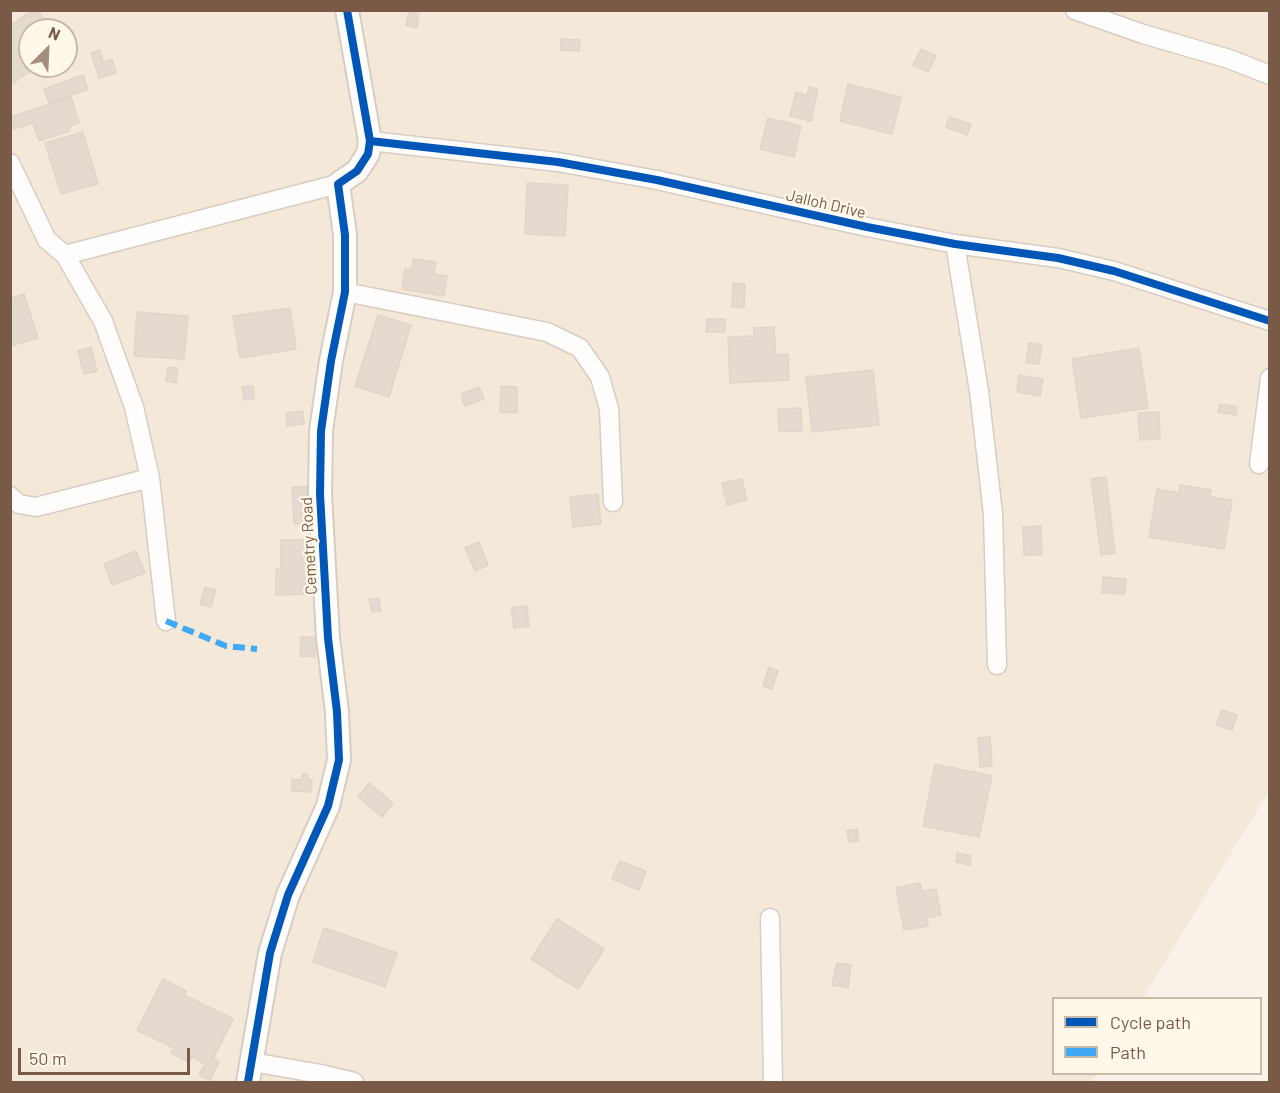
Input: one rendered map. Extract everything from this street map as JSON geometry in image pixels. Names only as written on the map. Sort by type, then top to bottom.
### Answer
[{"type":"street","points":[[65,255],[338,184],[357,171],[368,154],[370,141],[347,10]]},
{"type":"street","points":[[1075,10],[1143,34],[1229,59],[1269,75]]},
{"type":"street","name":"Jalloh Drive","points":[[370,141],[558,162],[657,180],[867,227],[955,244],[1058,258],[1269,321]]},
{"type":"street","points":[[10,163],[47,240],[65,255],[103,321],[134,407],[150,478],[166,621]]},
{"type":"street","name":"Cemetry Road","points":[[250,1072],[270,953],[288,895],[328,806],[339,760],[328,638],[320,494],[321,431],[331,361],[345,292],[345,235],[338,184]]},
{"type":"street","points":[[955,244],[979,391],[993,514],[997,665]]},
{"type":"street","points":[[345,292],[547,332],[580,348],[600,377],[609,409],[613,502]]},
{"type":"street","points":[[1259,464],[1269,378]]},
{"type":"street","points":[[10,496],[19,504],[36,507],[150,478]]},
{"type":"street","points":[[770,918],[773,1083]]},
{"type":"street","points":[[250,1072],[321,1074],[354,1083]]},
{"type":"shaded area","points":[[10,11],[1269,11],[1269,791],[1144,997],[1052,997],[1052,1075],[1096,1075],[1092,1082],[11,1082]]},
{"type":"building","points":[[33,10],[37,10],[42,18],[22,18]]},
{"type":"building","points":[[409,12],[419,14],[417,28],[406,25]]},
{"type":"building","points":[[18,20],[18,78],[20,78],[10,85],[10,26]]},
{"type":"building","points":[[561,39],[580,40],[579,51],[560,50]]},
{"type":"building","points":[[921,49],[936,56],[928,72],[913,65]]},
{"type":"building","points":[[100,50],[103,62],[112,59],[116,73],[99,78],[91,53]]},
{"type":"building","points":[[83,75],[88,89],[49,103],[44,89]]},
{"type":"building","points":[[848,84],[901,97],[892,134],[840,121]]},
{"type":"building","points":[[809,87],[818,89],[811,121],[790,116],[796,92],[807,95]]},
{"type":"building","points":[[71,97],[79,123],[69,126],[70,131],[39,141],[33,123],[14,129],[10,117]]},
{"type":"building","points":[[949,117],[971,124],[967,135],[946,127]]},
{"type":"building","points":[[768,118],[801,126],[794,157],[760,149]]},
{"type":"building","points":[[83,132],[98,184],[61,194],[45,143]]},
{"type":"building","points":[[527,183],[568,185],[565,236],[525,234]]},
{"type":"building","points":[[413,259],[436,262],[434,274],[447,276],[444,296],[402,289],[405,269],[412,270]]},
{"type":"building","points":[[733,283],[745,284],[744,308],[732,307]]},
{"type":"building","points":[[24,294],[38,338],[10,346],[10,299]]},
{"type":"building","points":[[290,308],[296,349],[240,358],[233,316]]},
{"type":"building","points":[[137,312],[188,316],[184,359],[134,356]]},
{"type":"building","points":[[378,315],[411,325],[389,397],[355,386]]},
{"type":"building","points":[[707,319],[725,319],[725,332],[706,332]]},
{"type":"building","points":[[774,327],[776,355],[788,354],[789,380],[730,383],[728,337],[754,336],[754,328]]},
{"type":"building","points":[[1029,343],[1042,345],[1039,364],[1026,363]]},
{"type":"building","points":[[91,347],[97,371],[84,374],[78,351]]},
{"type":"building","points":[[1139,348],[1148,408],[1081,418],[1072,359]]},
{"type":"building","points":[[168,367],[178,368],[176,383],[166,381]]},
{"type":"building","points":[[873,370],[879,425],[812,432],[806,377]]},
{"type":"building","points":[[1019,375],[1043,379],[1040,396],[1017,392]]},
{"type":"building","points":[[253,386],[254,399],[244,400],[242,387]]},
{"type":"building","points":[[501,386],[517,387],[517,413],[500,412]]},
{"type":"building","points":[[479,387],[484,399],[465,406],[461,394]]},
{"type":"building","points":[[1220,404],[1237,407],[1236,415],[1218,412]]},
{"type":"building","points":[[801,408],[802,431],[779,431],[778,409]]},
{"type":"building","points":[[303,411],[304,424],[287,426],[286,413]]},
{"type":"building","points":[[1159,412],[1160,439],[1140,440],[1138,413]]},
{"type":"building","points":[[1106,477],[1115,553],[1101,555],[1091,479]]},
{"type":"building","points":[[742,479],[747,500],[727,505],[722,483]]},
{"type":"building","points":[[1180,485],[1211,490],[1210,497],[1232,500],[1224,549],[1149,537],[1157,489],[1179,493]]},
{"type":"building","points":[[311,486],[313,523],[294,524],[292,487]]},
{"type":"building","points":[[598,494],[601,524],[573,527],[570,497]]},
{"type":"building","points":[[1041,526],[1042,555],[1024,555],[1023,527]]},
{"type":"building","points":[[281,540],[314,540],[314,594],[276,595],[276,569],[281,569]]},
{"type":"building","points":[[479,542],[488,565],[475,571],[465,548]]},
{"type":"building","points":[[136,551],[145,573],[112,585],[104,564]]},
{"type":"building","points":[[1103,577],[1126,579],[1125,594],[1102,593]]},
{"type":"building","points":[[205,587],[216,590],[211,607],[200,604]]},
{"type":"building","points":[[379,598],[381,611],[372,612],[369,599]]},
{"type":"building","points":[[527,606],[529,626],[514,628],[511,608]]},
{"type":"building","points":[[301,637],[316,637],[315,657],[300,656]]},
{"type":"building","points":[[769,667],[778,671],[772,689],[763,686]]},
{"type":"building","points":[[1222,710],[1237,715],[1232,730],[1216,725]]},
{"type":"building","points":[[990,737],[992,766],[980,767],[978,738]]},
{"type":"building","points":[[935,764],[992,776],[979,837],[923,826]]},
{"type":"building","points":[[302,774],[308,774],[308,780],[312,780],[311,792],[292,791],[292,779],[302,780]]},
{"type":"building","points":[[369,783],[393,803],[382,817],[358,797]]},
{"type":"building","points":[[857,829],[858,841],[849,842],[847,831]]},
{"type":"building","points":[[957,853],[971,856],[970,865],[956,862]]},
{"type":"building","points":[[620,861],[646,871],[639,890],[612,879]]},
{"type":"building","points":[[920,883],[922,891],[936,889],[941,915],[927,918],[928,926],[904,930],[896,888]]},
{"type":"building","points":[[557,919],[604,949],[578,989],[531,959]]},
{"type":"building","points":[[324,928],[397,953],[385,987],[313,962]]},
{"type":"building","points":[[837,963],[851,965],[848,988],[832,985]]},
{"type":"building","points":[[163,979],[186,991],[184,995],[233,1019],[213,1059],[219,1062],[210,1080],[199,1075],[205,1064],[192,1057],[189,1062],[171,1053],[174,1048],[137,1030]]},
{"type":"marked path","points":[[166,621],[226,646],[257,649]]},
{"type":"cycle path","points":[[248,1082],[270,953],[288,895],[328,806],[339,760],[337,712],[328,638],[320,494],[321,431],[331,361],[345,292],[345,235],[338,184],[357,171],[368,154],[370,141],[347,10]]},
{"type":"cycle path","points":[[370,141],[558,162],[657,180],[867,227],[955,244],[1058,258],[1114,271],[1270,321]]}]
